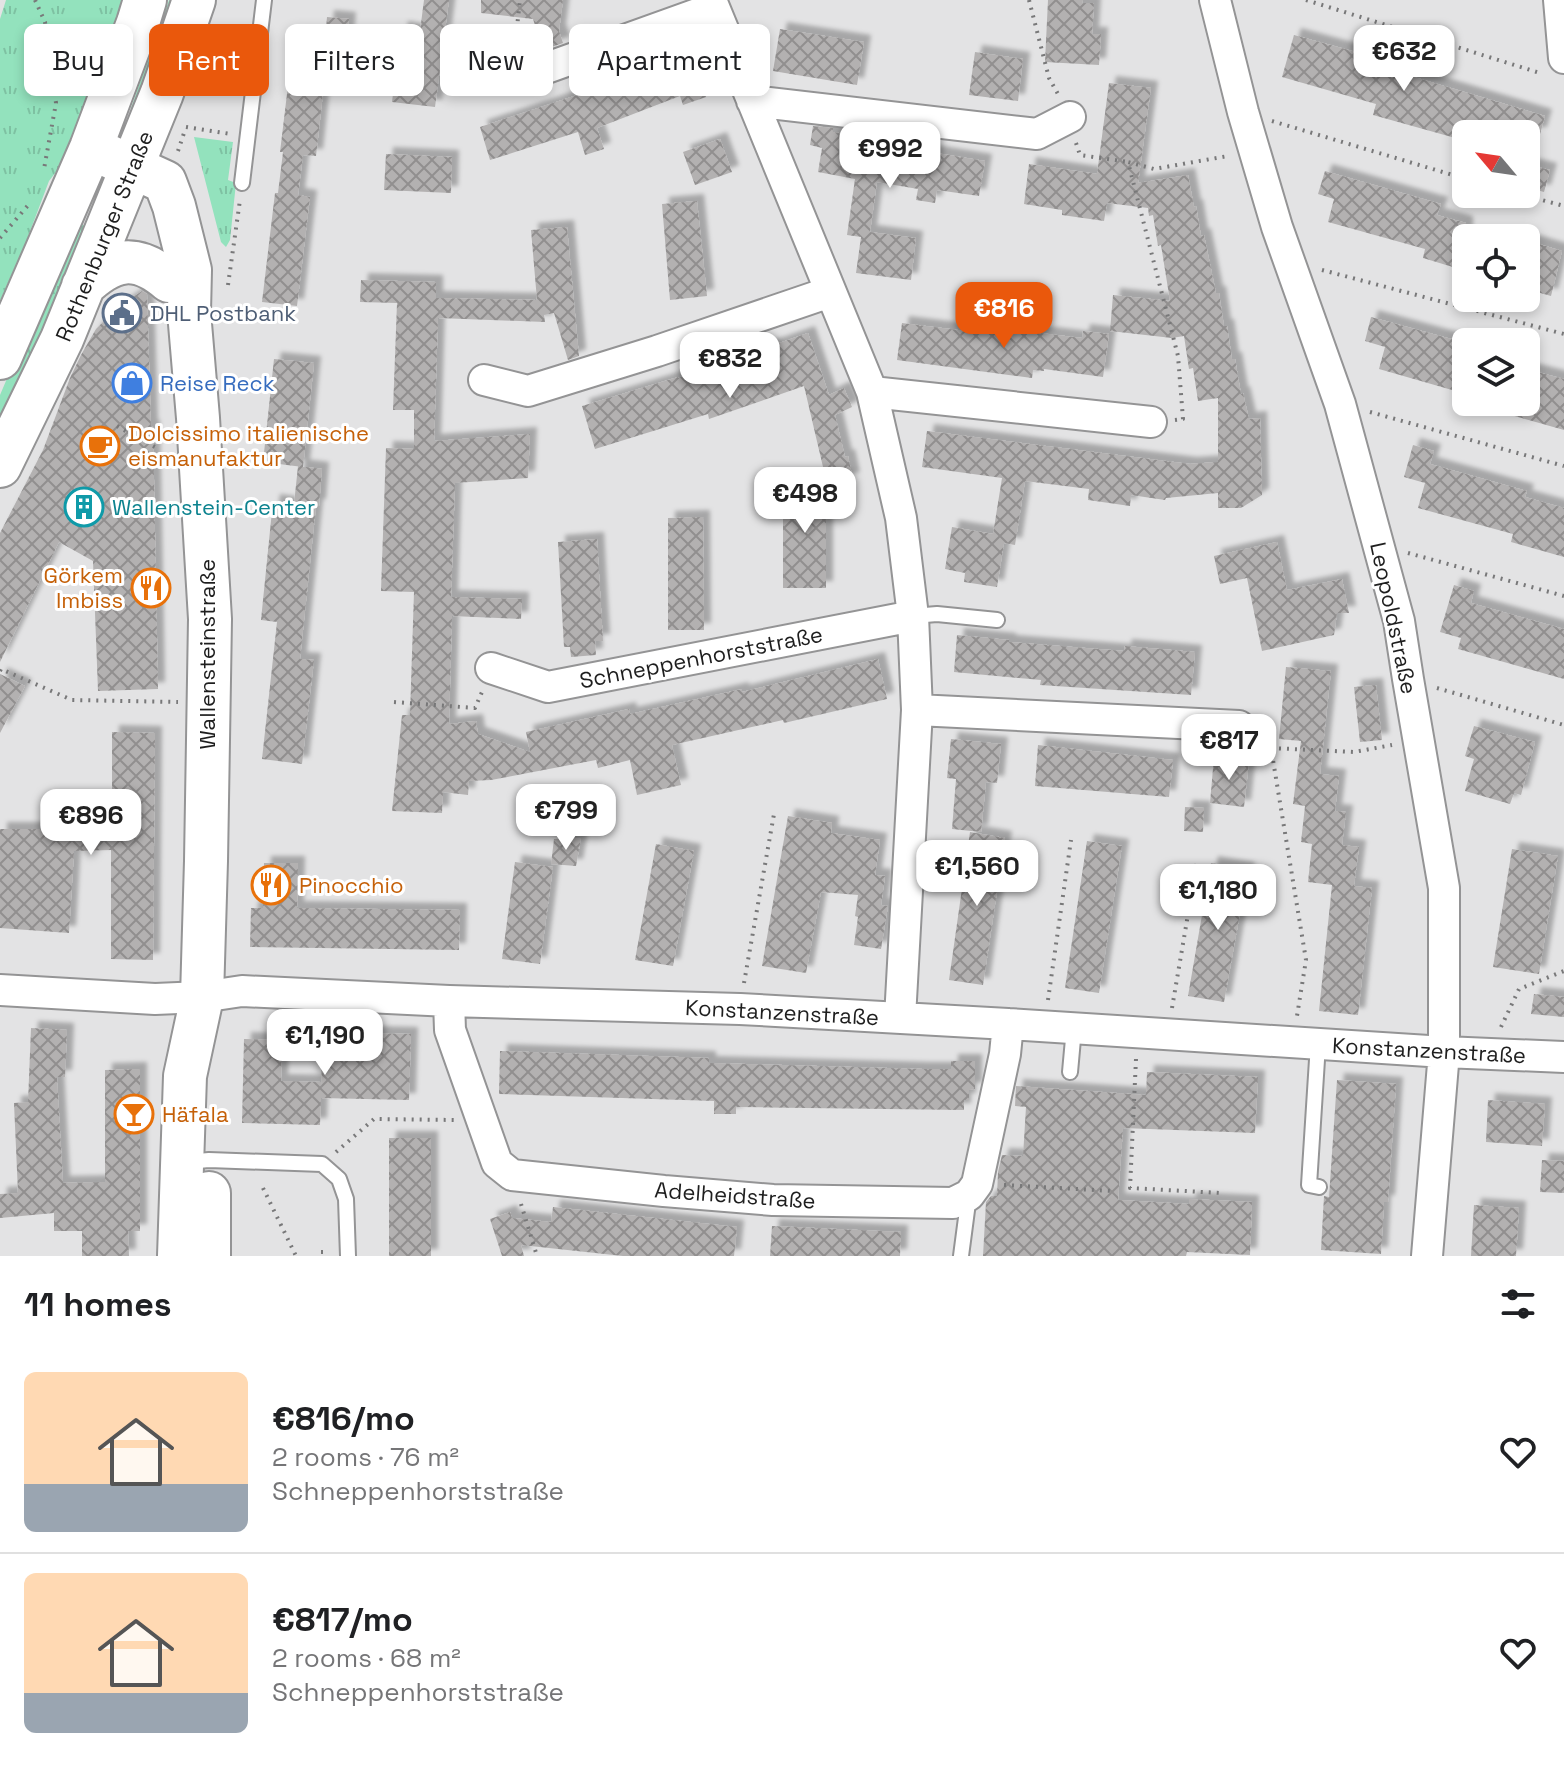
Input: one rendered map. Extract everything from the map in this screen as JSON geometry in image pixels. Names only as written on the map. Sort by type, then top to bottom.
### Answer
[{"type":"street","name":"Rothenburger Straße","points":[[0,358],[91,148],[145,0]]},
{"type":"street","name":"Rothenburger Straße","points":[[0,466],[45,377],[133,166],[194,0]]},
{"type":"street","name":"Leopoldstraße","points":[[1215,0],[1254,151],[1340,404],[1399,621],[1444,888],[1444,1052],[1427,1256]]},
{"type":"street","points":[[1557,67],[1559,0]]},
{"type":"street","points":[[553,65],[712,4],[872,392],[901,518],[913,616],[917,710],[900,1018]]},
{"type":"street","points":[[752,101],[1037,134],[1070,117]]},
{"type":"street","name":"Wallensteinstraße","points":[[91,148],[165,182],[190,270],[179,296],[198,418],[210,598],[202,997],[212,1058],[179,1256]]},
{"type":"street","points":[[83,286],[108,267],[132,261],[143,264],[179,296]]},
{"type":"street","points":[[484,380],[528,391],[830,292]]},
{"type":"street","points":[[872,392],[1151,422]]},
{"type":"street","name":"Schneppenhorststraße","points":[[491,668],[548,687],[913,616]]},
{"type":"street","points":[[917,710],[1239,726]]},
{"type":"street","name":"Konstanzenstraße","points":[[0,990],[155,999],[242,991],[449,1001],[740,1009],[1564,1057]]},
{"type":"street","points":[[449,1001],[450,1030],[497,1163],[512,1175]]},
{"type":"street","points":[[973,1190],[1005,1054],[1008,1024]]},
{"type":"street","name":"Wallensteinstraße","points":[[196,1161],[209,1256]]},
{"type":"street","name":"Adelheidstraße","points":[[512,1175],[773,1200],[953,1203],[973,1190]]},
{"type":"lane","points":[[242,183],[264,0]]},
{"type":"lane","points":[[913,616],[937,614],[997,620]]},
{"type":"lane","points":[[1059,1027],[1070,1072]]},
{"type":"lane","points":[[1306,1043],[1309,1185],[1319,1187]]},
{"type":"lane","points":[[196,1161],[322,1164],[339,1179],[346,1199],[348,1256]]},
{"type":"lane","points":[[961,1256],[973,1190]]},
{"type":"path","points":[[35,0],[45,22],[56,103],[40,181]]},
{"type":"path","points":[[517,24],[520,0]]},
{"type":"path","points":[[1029,0],[1049,78],[1070,117],[1080,155],[1154,169],[1254,151]]},
{"type":"path","points":[[1306,0],[1557,67]]},
{"type":"path","points":[[1243,112],[1452,175]]},
{"type":"path","points":[[186,127],[248,136]]},
{"type":"path","points":[[1128,162],[1178,356],[1183,419],[1151,422]]},
{"type":"path","points":[[228,285],[242,183]]},
{"type":"path","points":[[0,238],[36,195]]},
{"type":"path","points":[[1540,199],[1564,206]]},
{"type":"path","points":[[1289,261],[1564,334]]},
{"type":"path","points":[[1340,404],[1564,466]]},
{"type":"path","points":[[117,426],[145,442]]},
{"type":"path","points":[[1378,546],[1564,596]]},
{"type":"path","points":[[394,702],[475,708],[491,668]]},
{"type":"path","points":[[0,671],[72,700],[209,702]]},
{"type":"path","points":[[1408,679],[1564,725]]},
{"type":"path","points":[[1239,726],[1271,748],[1354,752],[1419,741]]},
{"type":"path","points":[[1271,748],[1306,960],[1306,1043]]},
{"type":"path","points":[[740,1009],[774,814]]},
{"type":"path","points":[[1059,1027],[1071,840]]},
{"type":"path","points":[[1168,1034],[1197,862]]},
{"type":"path","points":[[1487,1054],[1519,989],[1564,971]]},
{"type":"path","points":[[1137,1032],[1130,1188],[1221,1193]]},
{"type":"path","points":[[322,1164],[374,1119],[482,1121]]},
{"type":"path","points":[[512,1175],[537,1256]]},
{"type":"path","points":[[263,1188],[296,1256]]},
{"type":"path","points":[[973,1190],[1113,1191]]},
{"type":"green space","points":[[6,0],[122,0],[115,24],[24,24],[24,96],[91,96],[69,155],[49,181],[0,301],[0,19]]},
{"type":"green space","points":[[169,0],[182,0],[171,24],[161,24]]},
{"type":"green space","points":[[149,57],[149,74],[130,117]]},
{"type":"green space","points":[[194,137],[233,142],[228,180],[236,183],[230,240],[226,247],[221,242]]},
{"type":"green space","points":[[74,221],[95,230],[0,443],[0,395]]},
{"type":"building","points":[[424,0],[449,0],[446,24],[440,24],[440,69],[435,107],[392,102],[393,96],[424,96],[424,24],[421,24]]},
{"type":"building","points":[[481,0],[563,0],[559,31],[563,43],[553,46],[553,24],[535,24],[533,19],[481,13]]},
{"type":"building","points":[[1048,0],[1094,3],[1092,34],[1101,34],[1099,65],[1045,62]]},
{"type":"building","points":[[327,17],[349,19],[349,24],[326,24]]},
{"type":"building","points":[[780,29],[864,42],[857,85],[773,71]]},
{"type":"building","points":[[1294,35],[1389,61],[1387,69],[1545,116],[1540,134],[1540,120],[1452,120],[1452,137],[1373,115],[1376,104],[1282,77]]},
{"type":"building","points":[[975,52],[1023,59],[1018,101],[969,95]]},
{"type":"building","points":[[1109,83],[1151,88],[1138,183],[1188,175],[1201,236],[1204,235],[1216,293],[1219,293],[1224,326],[1227,326],[1232,359],[1235,359],[1241,394],[1249,419],[1260,418],[1262,495],[1241,508],[1218,508],[1218,493],[1165,500],[1131,495],[1130,506],[1088,500],[1089,489],[1025,481],[1015,545],[1004,543],[997,587],[964,582],[965,573],[945,569],[952,527],[993,534],[1002,478],[922,467],[927,431],[1190,464],[1218,462],[1218,398],[1198,401],[1184,336],[1172,338],[1110,331],[1113,295],[1170,301],[1161,245],[1158,246],[1153,215],[1149,216],[1148,208],[1107,203],[1104,221],[1062,215],[1062,210],[1024,204],[1029,164],[1097,174]]},
{"type":"building","points":[[287,96],[323,96],[316,156],[303,155],[298,195],[310,197],[297,306],[262,302],[283,152],[280,152]]},
{"type":"building","points":[[574,96],[680,96],[597,128],[604,149],[585,155],[578,132],[490,160],[480,127]]},
{"type":"building","points":[[680,96],[706,97],[683,105]]},
{"type":"building","points":[[813,126],[912,145],[912,149],[985,161],[979,196],[937,190],[935,203],[916,200],[918,189],[877,182],[870,232],[916,238],[911,280],[856,273],[861,237],[847,235],[855,179],[818,172],[822,148],[810,145]]},
{"type":"building","points":[[720,139],[732,172],[695,185],[683,152]]},
{"type":"building","points":[[386,154],[452,157],[451,193],[384,190]]},
{"type":"building","points":[[1540,168],[1550,170],[1544,192],[1540,191]]},
{"type":"building","points":[[1325,171],[1441,204],[1437,215],[1466,223],[1452,224],[1452,267],[1423,258],[1425,249],[1328,222],[1334,199],[1318,194]]},
{"type":"building","points":[[697,201],[707,296],[670,300],[662,204]]},
{"type":"building","points":[[567,227],[579,356],[568,360],[554,313],[544,315],[545,322],[438,318],[434,441],[530,434],[528,478],[455,483],[451,597],[522,599],[521,619],[452,616],[449,724],[476,721],[478,734],[530,752],[526,732],[629,709],[630,714],[742,689],[742,692],[878,659],[887,699],[672,745],[681,785],[637,795],[630,760],[598,768],[596,760],[491,780],[469,781],[468,795],[443,792],[442,813],[392,811],[402,715],[410,715],[414,592],[381,591],[386,448],[414,449],[414,410],[393,410],[397,303],[360,302],[361,280],[436,282],[436,298],[537,300],[531,230]]},
{"type":"building","points":[[1540,244],[1562,251],[1551,296],[1540,293]]},
{"type":"building","name":"Wallenstein-Center","points":[[142,291],[147,294],[151,428],[153,426],[158,689],[98,691],[93,561],[59,542],[0,662],[0,533],[43,450],[70,378],[96,329],[117,308]]},
{"type":"building","points":[[1371,317],[1452,339],[1452,390],[1379,369],[1385,347],[1365,341]]},
{"type":"building","points":[[984,320],[1040,327],[1040,333],[1082,338],[1083,331],[1109,334],[1103,377],[1044,369],[1033,370],[1032,378],[897,360],[902,323],[982,333]]},
{"type":"building","points":[[808,333],[829,395],[844,388],[852,407],[835,415],[853,479],[827,484],[804,386],[709,419],[708,414],[595,449],[582,406],[678,378]]},
{"type":"building","points":[[274,359],[314,363],[303,467],[263,462]]},
{"type":"building","points":[[1540,373],[1564,379],[1564,430],[1514,416],[1540,416]]},
{"type":"building","points":[[1413,445],[1434,451],[1430,464],[1527,491],[1525,497],[1564,508],[1564,557],[1511,542],[1513,534],[1418,508],[1425,483],[1404,477]]},
{"type":"building","points":[[298,466],[322,469],[300,659],[314,660],[302,764],[262,759],[277,622],[261,620],[273,501],[294,504]]},
{"type":"building","points":[[793,478],[826,478],[826,588],[783,588],[783,495],[793,495]]},
{"type":"building","points":[[703,517],[704,630],[668,630],[668,518]]},
{"type":"building","points":[[597,539],[603,641],[595,641],[596,655],[571,657],[570,647],[564,647],[558,542]]},
{"type":"building","points":[[1277,542],[1287,590],[1342,579],[1349,613],[1337,613],[1334,635],[1262,651],[1247,578],[1220,584],[1214,556]]},
{"type":"building","points":[[1454,585],[1474,591],[1471,603],[1564,629],[1564,679],[1458,649],[1461,638],[1440,632]]},
{"type":"building","points":[[957,635],[1124,651],[1125,646],[1195,652],[1191,695],[1040,685],[1041,680],[954,672]]},
{"type":"building","points":[[1286,667],[1331,671],[1320,774],[1339,776],[1335,811],[1346,812],[1342,845],[1359,847],[1354,886],[1372,888],[1358,1015],[1319,1011],[1332,885],[1308,882],[1312,844],[1301,842],[1305,806],[1293,804],[1301,741],[1279,739]]},
{"type":"building","points":[[0,674],[25,686],[0,733]]},
{"type":"building","points":[[1376,685],[1382,740],[1360,742],[1354,687]]},
{"type":"building","points":[[1474,726],[1535,742],[1521,795],[1514,793],[1510,804],[1465,791],[1474,759],[1465,756]]},
{"type":"building","points":[[112,732],[155,733],[153,960],[111,959],[111,850],[74,851],[69,933],[0,928],[0,829],[55,829],[56,806],[112,808]]},
{"type":"building","points":[[951,739],[1001,744],[997,783],[986,782],[981,832],[952,829],[956,779],[947,778]]},
{"type":"building","points":[[1038,745],[1173,760],[1169,797],[1035,786]]},
{"type":"building","points":[[1214,757],[1249,761],[1244,807],[1210,803]]},
{"type":"building","points":[[1185,807],[1204,808],[1203,832],[1184,831]]},
{"type":"building","points":[[788,816],[832,823],[831,833],[880,840],[875,875],[885,876],[881,905],[888,906],[881,949],[854,945],[858,895],[821,892],[806,973],[762,966]]},
{"type":"building","points":[[970,832],[1005,838],[983,985],[949,980]]},
{"type":"building","points":[[581,838],[576,866],[551,864],[554,839]]},
{"type":"building","points":[[1087,841],[1122,846],[1099,993],[1065,988]]},
{"type":"building","points":[[656,844],[694,851],[673,966],[635,960]]},
{"type":"building","points":[[1512,849],[1558,856],[1539,974],[1493,967]]},
{"type":"building","points":[[515,862],[553,867],[540,964],[502,959]]},
{"type":"building","points":[[264,863],[298,863],[297,908],[460,910],[459,950],[250,947],[251,908],[263,908]]},
{"type":"building","points":[[1211,863],[1248,869],[1224,1002],[1188,996]]},
{"type":"building","points":[[1534,994],[1564,997],[1564,1017],[1531,1014]]},
{"type":"building","points":[[31,1028],[67,1030],[65,1077],[57,1077],[63,1183],[105,1182],[105,1070],[140,1069],[140,1231],[128,1231],[129,1256],[82,1256],[82,1231],[54,1231],[54,1213],[0,1218],[0,1194],[18,1193],[14,1103],[28,1102]]},
{"type":"building","points":[[323,1032],[411,1034],[409,1100],[321,1098],[320,1125],[242,1123],[244,1039],[282,1040],[281,1081],[321,1082],[321,1088]]},
{"type":"building","points":[[500,1051],[709,1058],[709,1063],[923,1069],[951,1069],[951,1061],[975,1061],[975,1089],[969,1090],[969,1100],[964,1100],[964,1110],[736,1107],[736,1114],[714,1114],[714,1101],[499,1094]]},
{"type":"building","points":[[1147,1072],[1258,1077],[1255,1133],[1123,1128],[1118,1200],[1189,1204],[1189,1199],[1252,1202],[1250,1255],[1187,1252],[1186,1256],[983,1256],[986,1202],[991,1196],[997,1196],[1002,1155],[1023,1156],[1026,1107],[1015,1106],[1016,1086],[1146,1095]]},
{"type":"building","points":[[1337,1080],[1396,1084],[1388,1202],[1384,1202],[1381,1254],[1321,1250],[1324,1196],[1329,1197]]},
{"type":"building","points":[[1488,1100],[1545,1104],[1542,1146],[1486,1142]]},
{"type":"building","points":[[389,1138],[431,1138],[431,1256],[389,1256]]},
{"type":"building","points":[[1542,1160],[1564,1161],[1564,1193],[1540,1192]]},
{"type":"building","points":[[1474,1205],[1519,1208],[1516,1256],[1471,1256]]},
{"type":"building","points":[[553,1207],[737,1227],[734,1256],[623,1256],[521,1245],[524,1256],[502,1256],[490,1219],[510,1212],[512,1218],[551,1222]]},
{"type":"building","points":[[772,1226],[901,1232],[900,1256],[770,1256]]},
{"type":"place","name":"DHL Postbank","points":[[122,313]]},
{"type":"place","name":"Reise Reck","points":[[132,383]]},
{"type":"place","name":"Dolcissimo italienische eismanufaktur","points":[[100,446]]},
{"type":"place","name":"Wallenstein-Center","points":[[84,507]]},
{"type":"place","name":"Görkem Imbiss","points":[[151,588]]},
{"type":"place","name":"Pinocchio","points":[[271,885]]},
{"type":"place","name":"Häfala","points":[[134,1114]]}]
